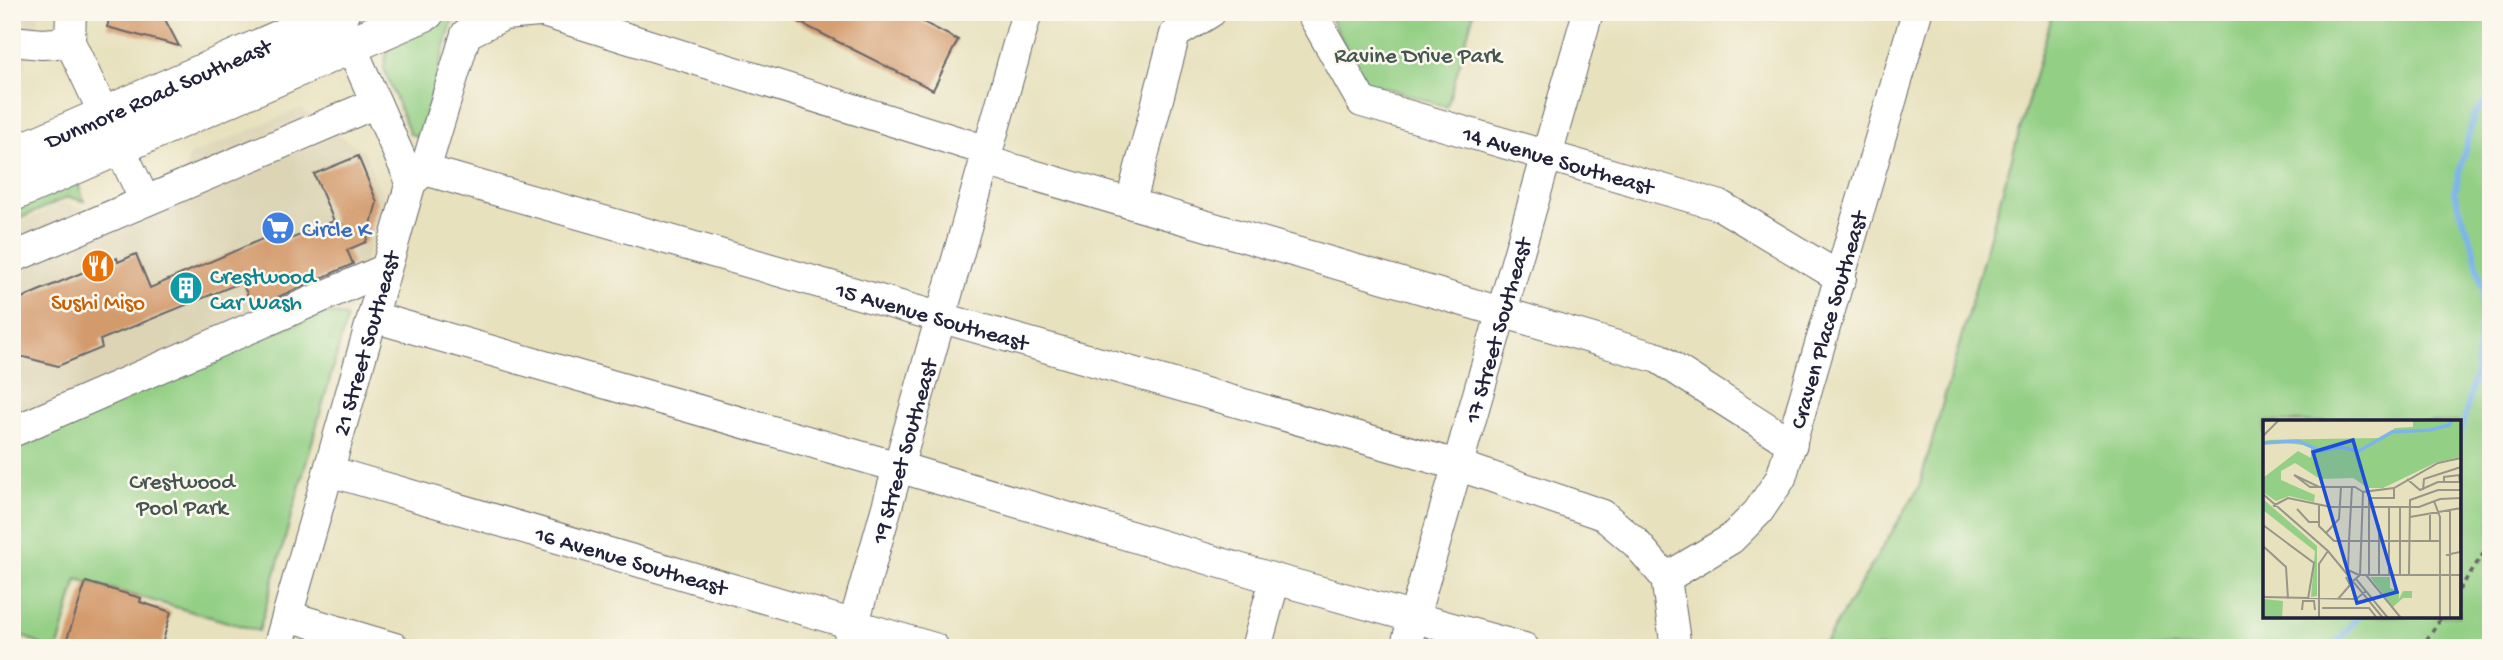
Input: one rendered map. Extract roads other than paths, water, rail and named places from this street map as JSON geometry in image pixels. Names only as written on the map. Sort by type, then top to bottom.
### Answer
[{"type":"main road","name":"Dunmore Road Southeast","points":[[12,193],[112,133],[346,29],[426,12]]},
{"type":"main road","name":"Dunmore Road Southeast","points":[[12,156],[112,133]]},
{"type":"street","points":[[71,12],[69,42],[112,133]]},
{"type":"street","points":[[542,12],[1131,202],[1658,358],[1792,444]]},
{"type":"street","name":"21 Street Southeast","points":[[278,648],[386,269],[466,34],[503,15],[542,12]]},
{"type":"street","name":"19 Street Southeast","points":[[850,636],[1027,12]]},
{"type":"street","points":[[1131,202],[1175,34],[1211,12]]},
{"type":"street","name":"14 Avenue Southeast","points":[[1311,12],[1362,102],[1721,206],[1840,278]]},
{"type":"street","name":"17 Street Southeast","points":[[1405,648],[1588,12]]},
{"type":"street","name":"Craven Place Southeast","points":[[1666,578],[1731,539],[1758,512],[1781,478],[1917,12]]},
{"type":"street","points":[[346,29],[376,103],[418,176]]},
{"type":"street","points":[[12,41],[42,44],[69,42]]},
{"type":"street","points":[[12,258],[376,103]]},
{"type":"street","name":"Dunmore Road Southeast","points":[[112,133],[145,201]]},
{"type":"street","name":"15 Avenue Southeast","points":[[418,176],[940,317],[1457,465],[1603,516],[1636,543],[1666,578]]},
{"type":"street","points":[[12,432],[386,269]]},
{"type":"street","points":[[373,317],[898,467],[1275,579],[1524,648]]},
{"type":"street","name":"16 Avenue Southeast","points":[[329,471],[850,636],[934,648]]},
{"type":"street","points":[[1666,578],[1676,648]]},
{"type":"street","points":[[1256,648],[1275,579]]},
{"type":"street","points":[[288,616],[396,648]]},
{"type":"waterway","points":[[2461,432],[2476,371],[2483,291],[2473,246],[2454,192],[2474,115],[2491,95]]},
{"type":"waterway","points":[[2333,648],[2356,618]]},
{"type":"place","name":"Circle K","points":[[278,228]]},
{"type":"place","name":"Sushi Miso","points":[[98,266]]},
{"type":"place","name":"Crestwood Car Wash","points":[[186,288]]},
{"type":"park label","name":"Ravine Drive Park","points":[[1418,54]]},
{"type":"park label","name":"Crestwood Pool Park","points":[[182,493]]}]
